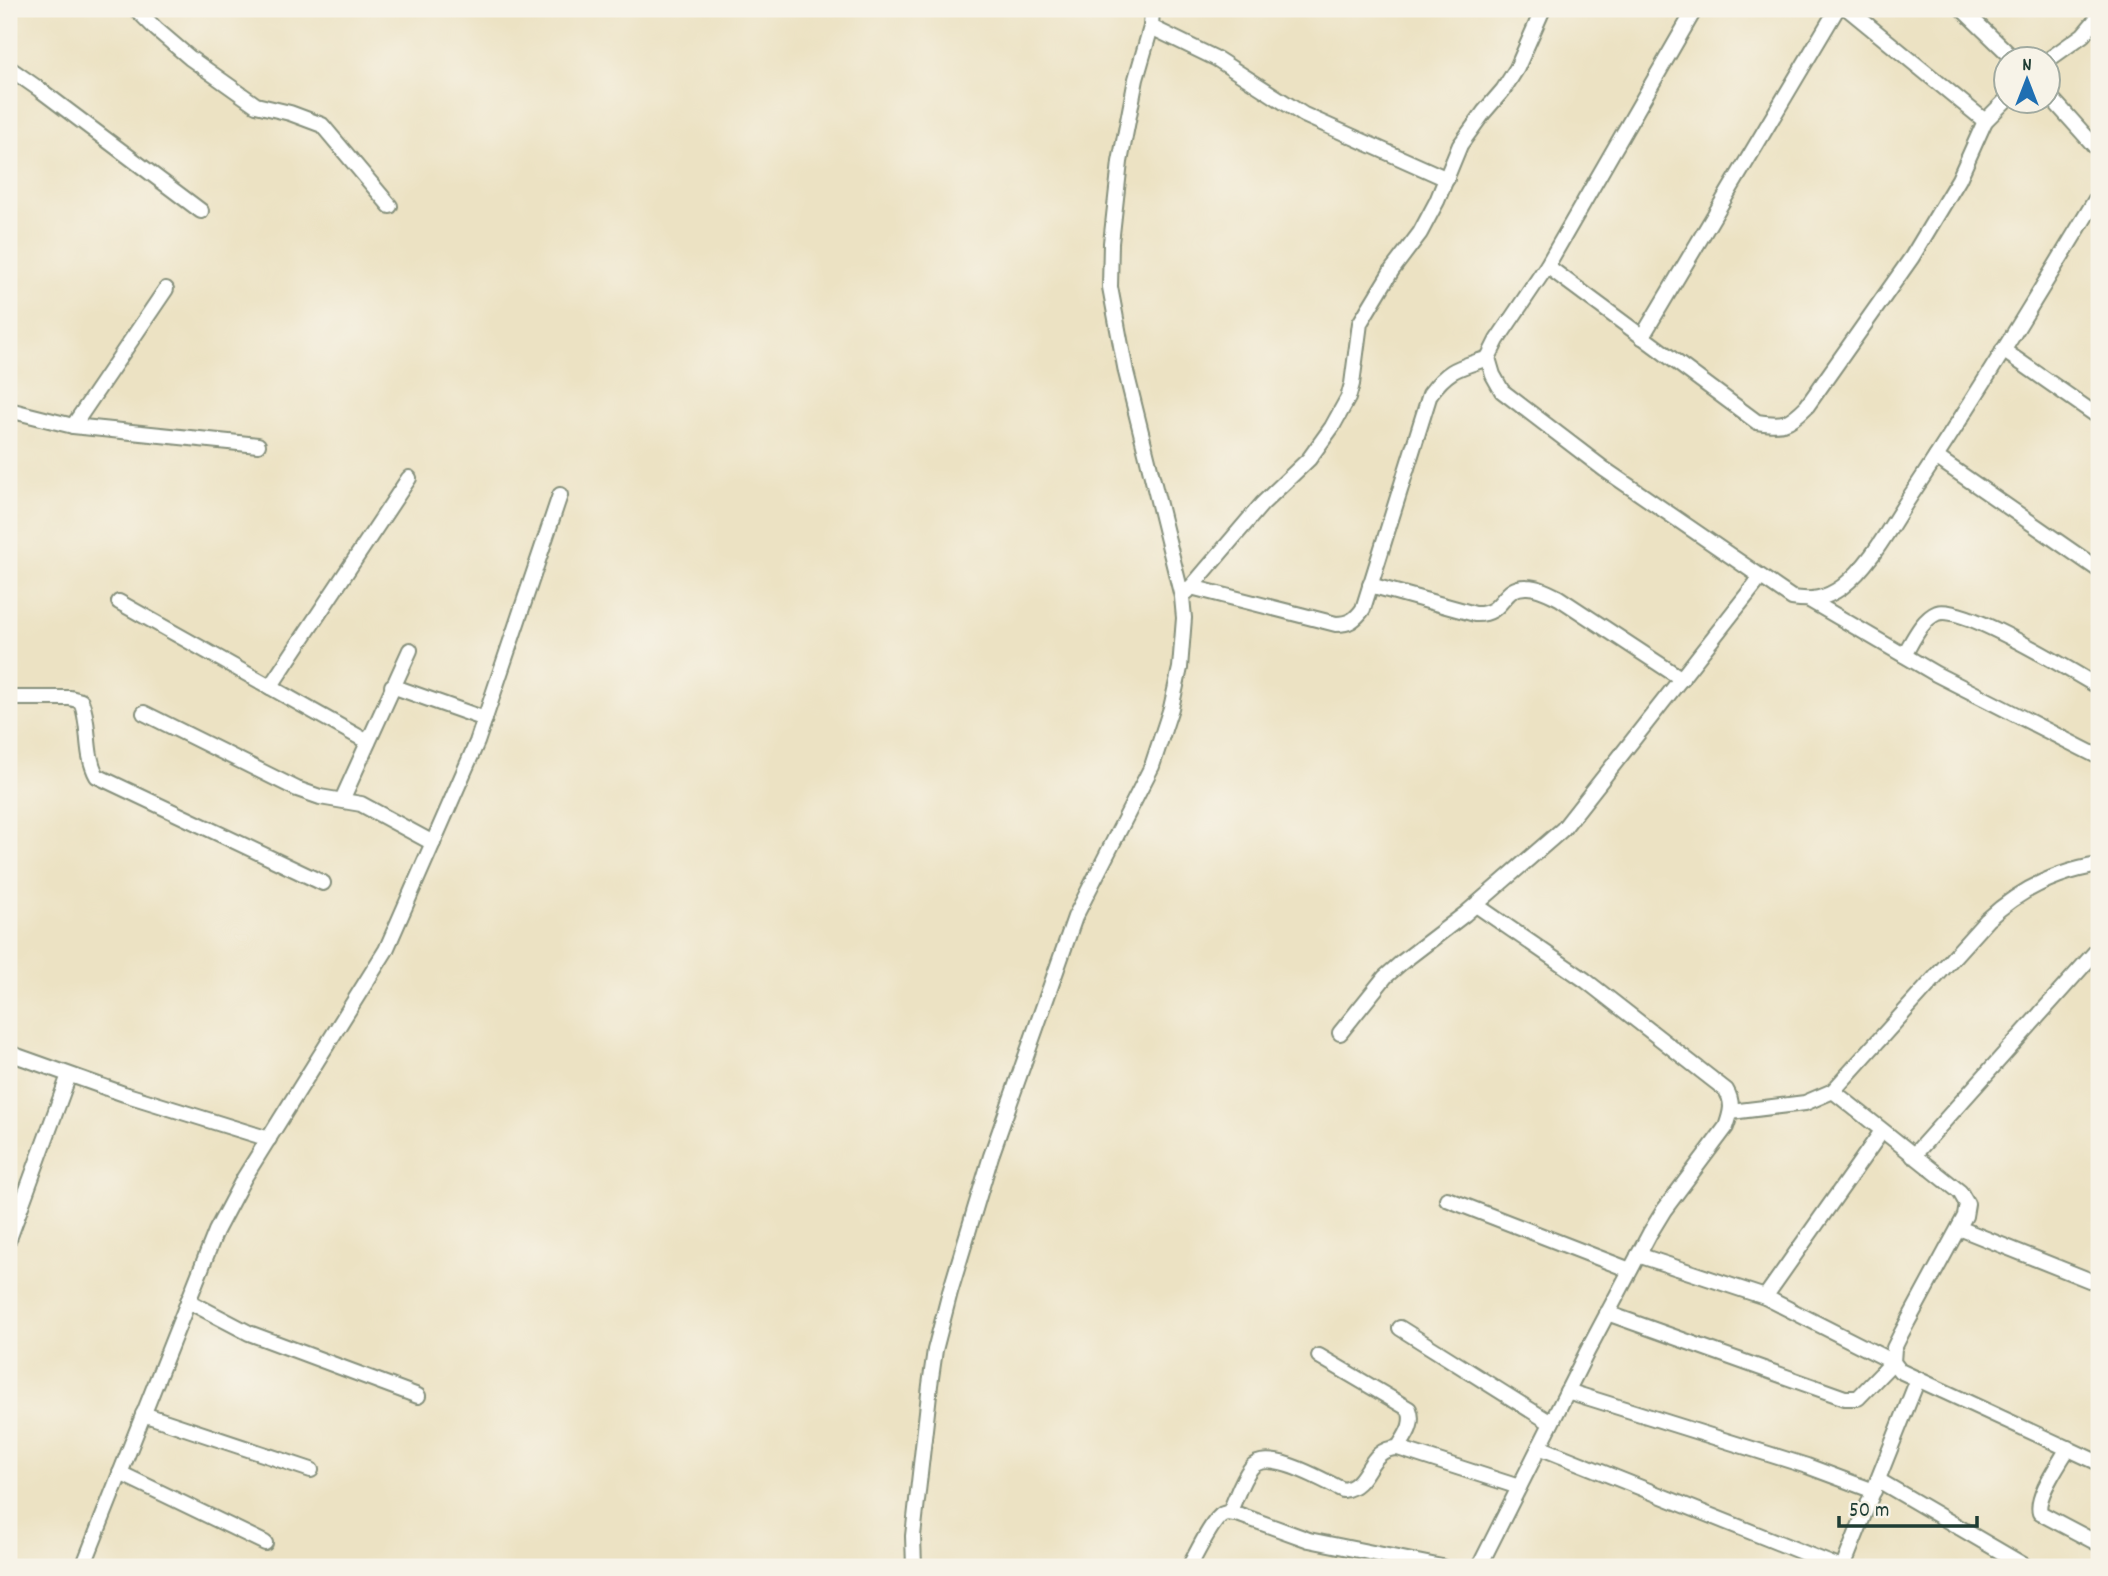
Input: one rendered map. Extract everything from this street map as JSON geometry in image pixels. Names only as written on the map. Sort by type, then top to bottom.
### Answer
[{"type":"street","points":[[136,9],[190,58],[256,106],[290,113],[322,125],[390,206]]},
{"type":"street","points":[[914,1567],[913,1536],[930,1385],[935,1350],[950,1292],[991,1156],[1075,918],[1152,766],[1171,708],[1180,668],[1187,592],[1126,372],[1111,287],[1111,243],[1120,162],[1152,9]]},
{"type":"street","points":[[1187,592],[1262,504],[1309,458],[1332,427],[1348,398],[1352,384],[1360,323],[1392,270],[1420,233],[1447,179],[1460,145],[1517,68],[1543,9]]},
{"type":"street","points":[[1695,9],[1547,266],[1497,340],[1488,358],[1493,375],[1502,391],[1604,469],[1792,598],[1811,601],[1936,674],[2099,757]]},
{"type":"street","points":[[1642,337],[1837,9]]},
{"type":"street","points":[[1848,9],[1985,121]]},
{"type":"street","points":[[1962,9],[2000,46]]},
{"type":"street","points":[[2062,50],[2083,35],[2099,16]]},
{"type":"street","points":[[1150,27],[1217,59],[1304,115],[1447,179]]},
{"type":"street","points":[[9,68],[201,211]]},
{"type":"street","points":[[2062,109],[2099,151]]},
{"type":"street","points":[[1547,266],[1757,422],[1779,426],[1793,420],[1807,406],[1912,257],[1959,179],[1985,121],[1993,113]]},
{"type":"street","points":[[1811,601],[1829,595],[1863,567],[1936,457],[2099,194]]},
{"type":"street","points":[[73,426],[166,289]]},
{"type":"street","points":[[2003,350],[2097,412]]},
{"type":"street","points":[[1187,592],[1336,624],[1347,624],[1356,618],[1363,608],[1430,394],[1442,378],[1455,369],[1488,358]]},
{"type":"street","points":[[9,410],[73,426],[258,445]]},
{"type":"street","points":[[1936,457],[2099,570]]},
{"type":"street","points":[[270,687],[409,478]]},
{"type":"street","points":[[83,1567],[216,1231],[244,1178],[386,950],[485,719],[561,495]]},
{"type":"street","points":[[1340,1033],[1385,978],[1476,905],[1563,829],[1761,577]]},
{"type":"street","points":[[1370,585],[1475,614],[1493,611],[1508,593],[1519,588],[1540,590],[1559,597],[1682,679]]},
{"type":"street","points":[[119,602],[368,742]]},
{"type":"street","points":[[1904,655],[1923,624],[1933,614],[1945,611],[1958,613],[1981,622],[2099,687]]},
{"type":"street","points":[[342,800],[410,650]]},
{"type":"street","points":[[392,686],[485,719]]},
{"type":"street","points":[[9,698],[70,698],[81,701],[86,712],[89,757],[97,776],[323,883]]},
{"type":"street","points":[[144,713],[310,795],[361,804],[433,843]]},
{"type":"street","points":[[1731,1112],[1805,1103],[1833,1091],[2006,902],[2057,875],[2099,865]]},
{"type":"street","points":[[1476,905],[1596,988],[1726,1090],[1731,1099],[1731,1112],[1726,1127],[1664,1210],[1638,1255],[1479,1567]]},
{"type":"street","points":[[1913,1156],[2099,948]]},
{"type":"street","points":[[9,1053],[269,1139]]},
{"type":"street","points":[[9,1239],[69,1074]]},
{"type":"street","points":[[1607,1313],[1844,1398],[1858,1398],[1893,1362],[1894,1348],[1959,1228],[1967,1204],[1960,1192],[1833,1091]]},
{"type":"street","points":[[1765,1297],[1882,1131]]},
{"type":"street","points":[[1447,1199],[1630,1270]]},
{"type":"street","points":[[1959,1228],[2099,1284]]},
{"type":"street","points":[[1638,1255],[1765,1297],[1893,1362],[1900,1371],[2099,1463]]},
{"type":"street","points":[[188,1301],[249,1333],[418,1396]]},
{"type":"street","points":[[1400,1328],[1551,1423]]},
{"type":"street","points":[[1319,1356],[1409,1409],[1411,1425],[1398,1448]]},
{"type":"street","points":[[1539,1447],[1841,1567],[1918,1379]]},
{"type":"street","points":[[1567,1391],[1876,1485],[2027,1567]]},
{"type":"street","points":[[143,1414],[312,1470]]},
{"type":"street","points":[[1229,1513],[1252,1466],[1260,1460],[1280,1462],[1343,1490],[1356,1486],[1380,1452],[1390,1448],[1398,1448],[1519,1487]]},
{"type":"street","points":[[2068,1448],[2038,1507],[2040,1513],[2099,1545]]},
{"type":"street","points":[[120,1473],[265,1543]]},
{"type":"street","points":[[1189,1567],[1215,1522],[1221,1515],[1229,1513],[1309,1540],[1442,1567]]}]
